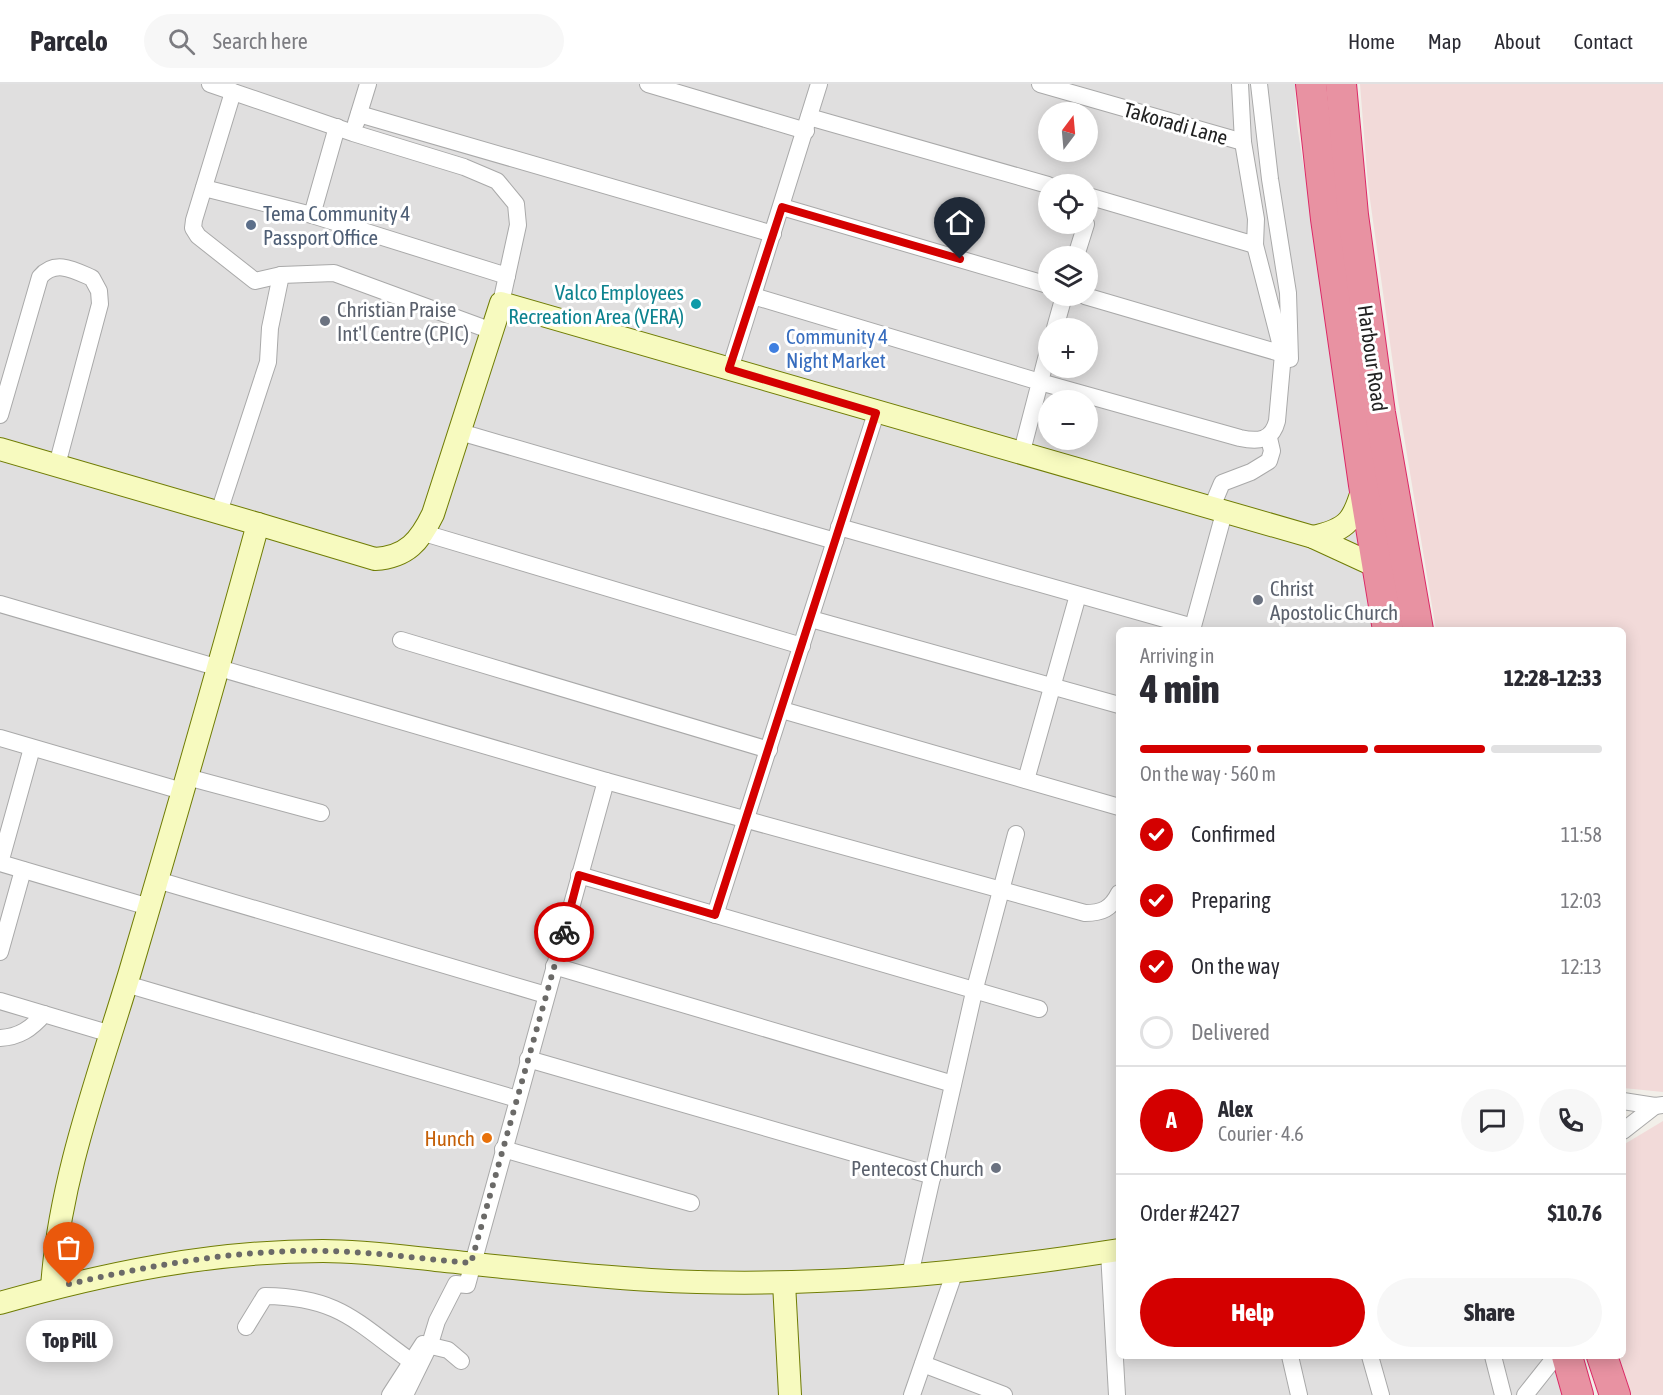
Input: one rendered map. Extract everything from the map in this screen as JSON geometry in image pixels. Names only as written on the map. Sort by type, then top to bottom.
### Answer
[{"type":"highway","name":"Harbour Road","points":[[1311,84],[1326,219],[1376,566],[1387,627]]},
{"type":"highway","name":"Harbour Road","points":[[1341,84],[1353,215],[1380,413],[1417,627]]},
{"type":"highway","points":[[1568,1359],[1578,1395]]},
{"type":"highway","points":[[1603,1359],[1615,1395]]},
{"type":"street","points":[[0,449],[375,558],[390,558],[409,550],[424,533],[440,494],[501,303],[518,225],[516,204],[498,181],[464,167],[353,133],[210,84]]},
{"type":"street","points":[[353,133],[368,84]]},
{"type":"street","points":[[648,84],[1038,182]]},
{"type":"street","points":[[729,369],[819,84]]},
{"type":"street","name":"Takoradi Lane","points":[[1040,84],[1243,142]]},
{"type":"street","points":[[1240,84],[1243,142],[1256,219],[1255,245],[1283,354],[1277,422]]},
{"type":"street","points":[[753,296],[1040,382],[1240,438],[1255,442],[1269,438],[1277,422],[1292,352],[1288,293],[1269,179],[1259,84]]},
{"type":"street","points":[[234,92],[194,220],[193,228],[198,236],[255,281],[280,275],[334,273],[492,331]]},
{"type":"street","points":[[359,114],[773,234]]},
{"type":"street","points":[[312,215],[337,127]]},
{"type":"street","points":[[204,188],[312,215],[507,276]]},
{"type":"street","points":[[1098,199],[1255,245]]},
{"type":"street","points":[[782,207],[1038,282]]},
{"type":"street","points":[[0,415],[40,277],[46,269],[54,266],[92,278],[99,291],[100,304],[57,465]]},
{"type":"street","points":[[219,512],[268,362],[270,328],[280,275]]},
{"type":"street","points":[[1098,300],[1283,354]]},
{"type":"street","points":[[501,303],[1021,455],[1313,537],[1376,566]]},
{"type":"street","points":[[1021,455],[1041,378]]},
{"type":"street","points":[[715,915],[876,413]]},
{"type":"street","points":[[460,432],[837,534],[1078,595],[1189,627]]},
{"type":"street","points":[[1192,627],[1222,483],[1251,472],[1269,461],[1272,450],[1269,438]]},
{"type":"street","points":[[1313,537],[1335,531],[1350,521],[1364,485]]},
{"type":"street","points":[[52,1288],[59,1223],[111,1034],[219,668],[258,524]]},
{"type":"street","points":[[424,533],[802,646]]},
{"type":"street","points":[[1026,780],[1078,595]]},
{"type":"street","points":[[0,604],[606,781],[1085,913],[1098,913],[1110,908],[1116,898]]},
{"type":"street","points":[[811,619],[1116,704]]},
{"type":"street","points":[[401,640],[769,750]]},
{"type":"street","points":[[782,710],[1116,806]]},
{"type":"street","points":[[0,738],[32,748],[185,784],[321,813]]},
{"type":"street","points":[[32,748],[0,863],[149,907]]},
{"type":"street","points":[[405,1395],[430,1344],[436,1321],[456,1284],[467,1285],[471,1263],[606,781]]},
{"type":"street","points":[[910,1275],[974,992],[1016,834]]},
{"type":"street","points":[[0,952],[23,870]]},
{"type":"street","points":[[579,875],[974,992],[1039,1009]]},
{"type":"street","points":[[157,880],[546,995]]},
{"type":"street","points":[[554,966],[954,1084]]},
{"type":"street","points":[[126,984],[517,1099]]},
{"type":"street","points":[[0,1001],[111,1034]]},
{"type":"street","points":[[0,1038],[14,1038],[34,1026],[44,1014]]},
{"type":"street","points":[[528,1059],[933,1176]]},
{"type":"street","points":[[1626,1101],[1659,1106]]},
{"type":"street","points":[[1626,1129],[1659,1106]]},
{"type":"street","points":[[503,1149],[691,1203]]},
{"type":"street","points":[[0,1303],[52,1288],[171,1262],[259,1253],[325,1251],[652,1280],[784,1283],[954,1271],[1035,1263],[1114,1251],[1116,1347]]},
{"type":"street","points":[[912,1395],[954,1271]]},
{"type":"street","points":[[784,1283],[790,1395]]},
{"type":"street","points":[[246,1327],[265,1296],[296,1296],[325,1303],[344,1312],[412,1362]]},
{"type":"street","points":[[390,1395],[423,1344],[448,1350],[462,1361]]},
{"type":"street","points":[[1116,1359],[1117,1395]]},
{"type":"street","points":[[1291,1359],[1299,1395]]},
{"type":"street","points":[[1371,1359],[1381,1395]]},
{"type":"street","points":[[1494,1359],[1503,1395]]},
{"type":"street","points":[[1525,1395],[1554,1359]]},
{"type":"street","points":[[923,1364],[1004,1395]]},
{"type":"shaded area","points":[[0,84],[1295,84],[1297,125],[1378,627],[1116,627],[1116,1359],[1560,1359],[1570,1395],[0,1395]]},
{"type":"shaded area","points":[[1360,84],[1663,84],[1663,1092],[1626,1088],[1626,627],[1436,627],[1398,400],[1368,185]]},
{"type":"shaded area","points":[[1663,1121],[1663,1395],[1622,1395],[1611,1359],[1626,1359],[1626,1143]]},
{"type":"way so far","points":[[69,1284],[171,1262],[269,1252],[325,1251],[471,1263],[564,932]]},
{"type":"place","name":"Tema Community 4 Passport Office","points":[[251,225]]},
{"type":"place","name":"Valco Employees Recreation Area (VERA)","points":[[696,304]]},
{"type":"place","name":"Christian Praise Int'l Centre (CPIC)","points":[[325,321]]},
{"type":"place","name":"Community 4 Night Market","points":[[774,348]]},
{"type":"place","name":"Christ Apostolic Church","points":[[1258,600]]},
{"type":"place","name":"Hunch","points":[[487,1138]]},
{"type":"place","name":"Pentecost Church","points":[[996,1168]]},
{"type":"place","name":"Top Pill","points":[[69,1284]]},
{"type":"route","points":[[564,932],[579,875],[715,915],[876,413],[729,369],[782,207],[960,259]]}]
